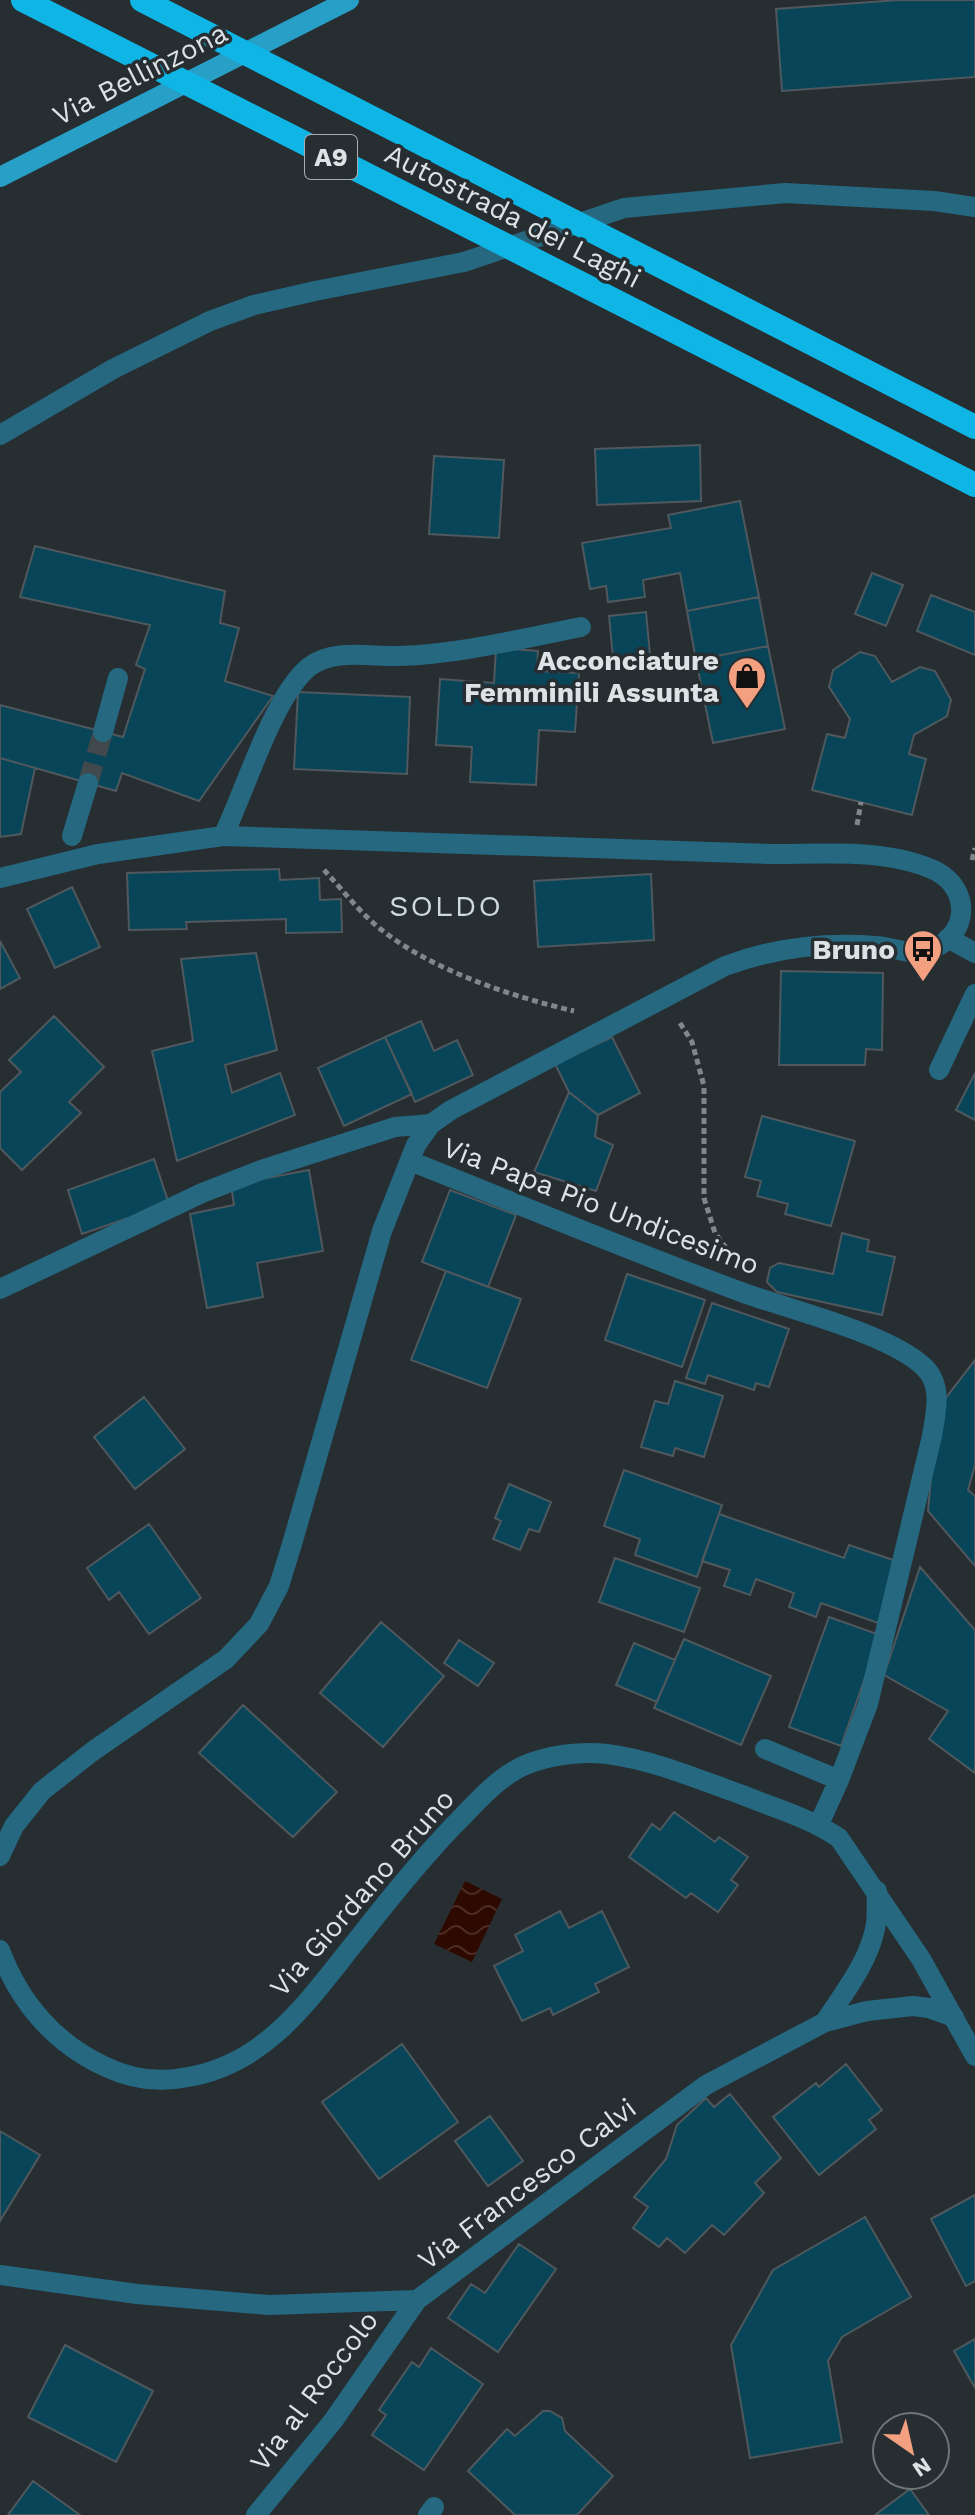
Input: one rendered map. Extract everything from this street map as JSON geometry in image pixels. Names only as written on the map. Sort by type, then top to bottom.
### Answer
[{"type":"highway","name":"Autostrada dei Laghi","points":[[23,0],[975,485]]},
{"type":"highway","name":"Autostrada dei Laghi","points":[[142,0],[975,427]]},
{"type":"main road","name":"Via Bellinzona","points":[[0,177],[349,0]]},
{"type":"street","points":[[0,435],[113,369],[254,305],[464,262],[624,208],[785,193],[934,201],[975,207]]},
{"type":"street","points":[[223,836],[266,735],[293,684],[311,665],[339,655],[449,653],[581,627]]},
{"type":"street","points":[[103,732],[118,678]]},
{"type":"street","points":[[72,836],[88,783]]},
{"type":"street","points":[[0,878],[98,854],[223,836],[852,854],[893,858],[944,876],[960,894],[969,918],[948,938],[975,953]]},
{"type":"street","name":"Via Papa Pio Undicesimo","points":[[819,1824],[868,1704],[932,1436],[937,1405],[936,1386],[925,1368],[881,1342],[743,1292],[410,1161],[416,1145],[431,1124],[451,1110],[725,966],[748,957],[787,949],[878,946],[916,953],[926,951],[948,938]]},
{"type":"street","points":[[939,1070],[975,994]]},
{"type":"street","points":[[0,1289],[202,1193],[261,1170],[395,1127],[431,1124]]},
{"type":"street","points":[[0,1856],[14,1826],[42,1791],[93,1751],[226,1659],[259,1624],[279,1586],[382,1231],[410,1161]]},
{"type":"street","points":[[765,1749],[839,1780]]},
{"type":"street","name":"Via Giordano Bruno","points":[[0,1950],[21,1994],[37,2016],[65,2043],[88,2059],[121,2074],[163,2082],[208,2074],[244,2059],[283,2028],[446,1833],[489,1789],[523,1766],[579,1753],[607,1754],[654,1764],[819,1824]]},
{"type":"street","points":[[819,1824],[839,1838],[877,1891],[921,1959],[975,2056]]},
{"type":"street","name":"Via Francesco Calvi","points":[[825,2022],[856,1975],[868,1949],[876,1928],[877,1891]]},
{"type":"street","name":"Via Francesco Calvi","points":[[0,2275],[137,2294],[269,2305],[417,2300],[706,2085],[825,2022],[867,2011],[913,2006],[954,2017]]},
{"type":"street","name":"Via al Roccolo","points":[[256,2515],[333,2421],[417,2300]]},
{"type":"path","points":[[857,824],[861,802]]},
{"type":"path","points":[[971,861],[975,848]]},
{"type":"path","points":[[321,866],[372,922],[410,948],[466,978],[523,999],[621,1021]]},
{"type":"path","points":[[665,998],[692,1042],[704,1086],[704,1198],[715,1233],[736,1261],[746,1282],[743,1292]]},
{"type":"water","points":[[465,1881],[502,1899],[472,1962],[434,1944]]},
{"type":"building","points":[[898,0],[975,0],[975,77],[782,91],[776,9]]},
{"type":"building","points":[[700,445],[701,501],[597,505],[595,449]]},
{"type":"building","points":[[434,456],[504,460],[499,538],[429,534]]},
{"type":"building","points":[[740,501],[759,597],[687,611],[680,573],[643,580],[645,597],[608,602],[606,586],[590,589],[582,543],[671,528],[668,515]]},
{"type":"building","points":[[35,546],[225,591],[220,623],[239,628],[225,681],[273,696],[199,801],[122,773],[116,791],[0,758],[0,705],[123,737],[145,669],[136,665],[150,625],[20,597]]},
{"type":"building","points":[[872,573],[903,585],[886,626],[855,614]]},
{"type":"building","points":[[931,595],[975,612],[975,655],[917,631]]},
{"type":"building","points":[[759,597],[768,646],[696,660],[687,611]]},
{"type":"building","points":[[646,612],[651,665],[614,668],[609,616]]},
{"type":"building","points":[[768,646],[785,729],[713,743],[696,660]]},
{"type":"building","points":[[496,648],[538,651],[537,671],[579,673],[575,732],[539,730],[536,785],[470,782],[472,747],[436,745],[440,679],[494,683]]},
{"type":"building","points":[[860,652],[875,656],[892,682],[920,667],[935,671],[951,700],[947,716],[914,735],[909,754],[926,759],[912,815],[812,790],[827,734],[845,738],[850,719],[829,687],[833,670]]},
{"type":"building","points":[[298,692],[410,697],[407,774],[294,769]]},
{"type":"building","points":[[0,758],[35,768],[21,834],[0,837]]},
{"type":"building","points":[[279,869],[280,880],[319,878],[320,900],[341,899],[342,932],[286,933],[286,919],[186,922],[187,929],[129,930],[127,873]]},
{"type":"building","points":[[651,874],[654,940],[538,947],[534,881]]},
{"type":"building","points":[[72,887],[100,947],[55,968],[27,909]]},
{"type":"building","points":[[0,941],[20,978],[0,989]]},
{"type":"building","points":[[256,953],[277,1050],[225,1065],[232,1093],[280,1073],[295,1115],[177,1161],[152,1051],[193,1041],[181,959]]},
{"type":"building","points":[[781,971],[883,973],[882,1050],[866,1049],[865,1065],[779,1065]]},
{"type":"building","points":[[54,1016],[104,1067],[69,1102],[81,1113],[22,1170],[0,1148],[0,1092],[21,1072],[9,1060]]},
{"type":"building","points":[[421,1021],[434,1051],[457,1040],[473,1075],[415,1102],[385,1037]]},
{"type":"building","points":[[385,1037],[412,1094],[344,1126],[318,1068]]},
{"type":"building","points":[[612,1037],[640,1093],[598,1115],[569,1092],[555,1064]]},
{"type":"building","points":[[975,1073],[975,1120],[956,1110]]},
{"type":"building","points":[[569,1092],[598,1115],[595,1137],[613,1145],[596,1191],[534,1172]]},
{"type":"building","points":[[762,1116],[855,1141],[831,1226],[785,1214],[788,1204],[757,1196],[761,1181],[745,1177]]},
{"type":"building","points":[[154,1159],[169,1204],[82,1234],[68,1190]]},
{"type":"building","points":[[309,1170],[323,1251],[257,1263],[263,1297],[207,1308],[190,1214],[234,1205],[231,1185]]},
{"type":"building","points":[[450,1190],[516,1215],[488,1287],[422,1262]]},
{"type":"building","points":[[842,1233],[869,1240],[867,1251],[895,1257],[882,1315],[777,1292],[767,1282],[770,1268],[779,1263],[833,1274]]},
{"type":"building","points":[[446,1271],[521,1299],[487,1388],[411,1360]]},
{"type":"building","points":[[627,1274],[705,1300],[682,1367],[605,1340]]},
{"type":"building","points":[[712,1303],[789,1329],[769,1387],[756,1383],[754,1390],[708,1375],[705,1384],[686,1378]]},
{"type":"building","points":[[975,1360],[975,1465],[968,1490],[975,1496],[975,1566],[928,1511],[932,1467],[945,1399]]},
{"type":"building","points":[[675,1381],[723,1396],[704,1457],[675,1448],[673,1456],[641,1447],[655,1401],[668,1404]]},
{"type":"building","points":[[144,1397],[185,1449],[135,1489],[94,1437]]},
{"type":"building","points":[[624,1470],[722,1505],[697,1577],[635,1555],[640,1539],[604,1526]]},
{"type":"building","points":[[509,1484],[551,1502],[539,1532],[529,1529],[520,1550],[493,1539],[501,1521],[495,1518]]},
{"type":"building","points":[[719,1514],[844,1558],[849,1545],[896,1561],[881,1624],[821,1603],[816,1617],[789,1607],[794,1593],[756,1579],[750,1595],[724,1586],[730,1570],[702,1561]]},
{"type":"building","points":[[149,1524],[201,1598],[149,1634],[119,1592],[109,1600],[87,1568]]},
{"type":"building","points":[[615,1558],[700,1588],[684,1632],[599,1602]]},
{"type":"building","points":[[920,1567],[975,1630],[975,1773],[929,1739],[948,1711],[884,1675]]},
{"type":"building","points":[[829,1617],[880,1635],[841,1746],[789,1727]]},
{"type":"building","points":[[381,1622],[444,1676],[383,1747],[320,1693]]},
{"type":"building","points":[[684,1639],[771,1676],[741,1745],[654,1708]]},
{"type":"building","points":[[459,1640],[494,1663],[478,1686],[444,1663]]},
{"type":"building","points":[[634,1643],[675,1660],[657,1702],[616,1685]]},
{"type":"building","points":[[243,1705],[337,1792],[293,1837],[199,1753]]},
{"type":"building","points":[[674,1812],[715,1842],[719,1837],[748,1857],[731,1880],[738,1885],[718,1912],[691,1893],[686,1898],[629,1857],[652,1824],[660,1830]]},
{"type":"building","points":[[560,1911],[569,1928],[602,1911],[629,1967],[595,1984],[599,1992],[553,2015],[550,2008],[522,2021],[494,1966],[523,1951],[515,1935]]},
{"type":"building","points":[[402,2044],[458,2122],[379,2179],[322,2102]]},
{"type":"building","points":[[846,2064],[882,2110],[869,2120],[876,2129],[819,2175],[773,2117],[816,2083],[819,2087]]},
{"type":"building","points":[[730,2094],[781,2158],[755,2183],[764,2193],[724,2235],[712,2225],[685,2253],[667,2238],[659,2247],[633,2228],[648,2207],[634,2197],[666,2159],[677,2125],[706,2098],[714,2107]]},
{"type":"building","points":[[490,2116],[523,2161],[488,2186],[455,2141]]},
{"type":"building","points":[[0,2131],[40,2155],[0,2221]]},
{"type":"building","points":[[975,2195],[975,2281],[966,2286],[931,2219]]},
{"type":"building","points":[[865,2217],[911,2297],[842,2337],[828,2361],[842,2442],[750,2458],[731,2345],[773,2270]]},
{"type":"building","points":[[519,2244],[556,2269],[498,2352],[448,2318],[471,2284],[485,2293]]},
{"type":"building","points":[[975,2339],[975,2388],[954,2351]]},
{"type":"building","points":[[65,2345],[153,2391],[116,2462],[28,2417]]},
{"type":"building","points":[[431,2348],[483,2384],[424,2470],[372,2435],[386,2415],[379,2410],[412,2362],[419,2367]]},
{"type":"building","points":[[543,2411],[550,2411],[562,2418],[565,2431],[613,2476],[577,2515],[515,2515],[468,2471],[507,2429],[515,2436]]},
{"type":"building","points":[[33,2481],[80,2515],[8,2515]]},
{"type":"building","points":[[911,2491],[929,2515],[875,2515]]},
{"type":"tunnel","points":[[88,783],[103,732]]},
{"type":"place","name":"Acconciature Femminili Assunta","points":[[747,710]]},
{"type":"place","name":"Bruno","points":[[923,983]]},
{"type":"district","name":"SOLDO","points":[[446,905]]}]
